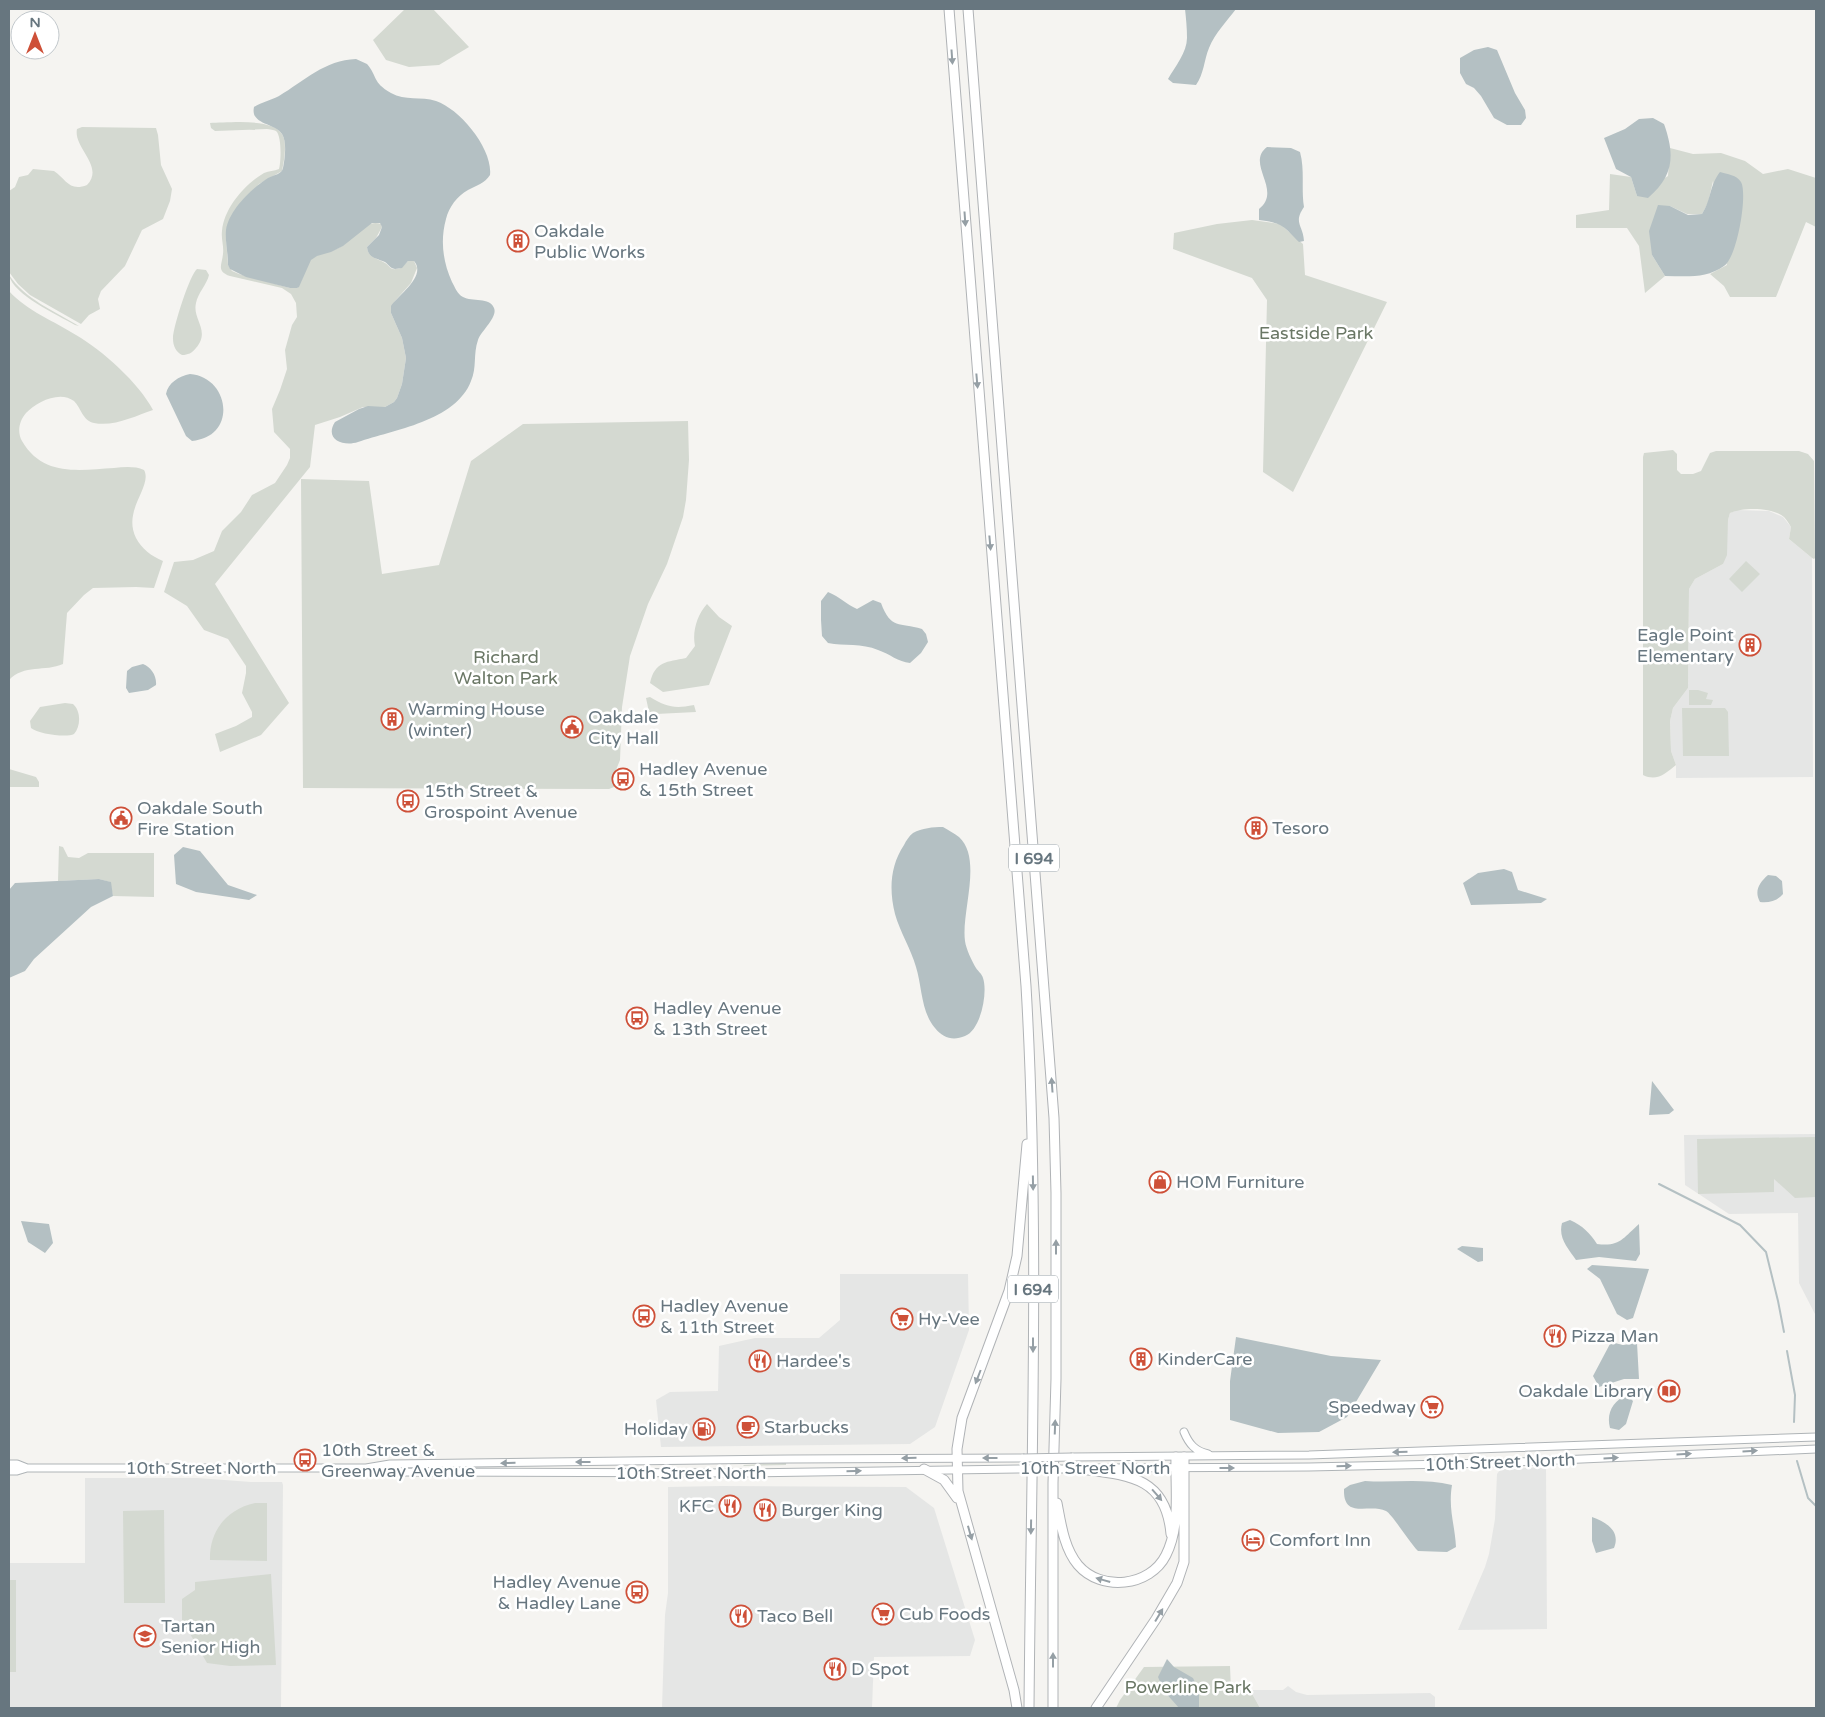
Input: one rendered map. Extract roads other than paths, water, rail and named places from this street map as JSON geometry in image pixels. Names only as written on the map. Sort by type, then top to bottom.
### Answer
[{"type":"highway","name":"I 694","points":[[949,9],[1026,986],[1034,1225],[1029,1708]]},
{"type":"highway","name":"I 694","points":[[968,9],[1054,1118],[1056,1378],[1053,1483],[1053,1708]]},
{"type":"highway","points":[[1017,1708],[1014,1690],[958,1491],[957,1458],[962,1418],[1008,1292],[1017,1256],[1031,1099]]},
{"type":"highway","points":[[1096,1708],[1156,1619],[1177,1583],[1184,1562],[1180,1457]]},
{"type":"highway","points":[[1053,1483],[1065,1540],[1078,1564],[1095,1577],[1105,1581],[1116,1583],[1129,1582],[1140,1579],[1160,1564],[1166,1556],[1176,1526],[1180,1468]]},
{"type":"highway","points":[[1076,1469],[1129,1476],[1148,1486],[1163,1503],[1168,1512],[1172,1539]]},
{"type":"highway","points":[[924,1470],[944,1480],[962,1505]]},
{"type":"main road","points":[[1184,1432],[1193,1448],[1216,1457]]},
{"type":"main road","name":"10th Street North","points":[[375,1468],[390,1464],[1216,1457],[1602,1446],[1816,1437]]},
{"type":"main road","name":"10th Street North","points":[[9,1471],[27,1468],[375,1468],[391,1472],[744,1473],[957,1469],[1318,1467],[1484,1463],[1816,1449]]},
{"type":"main road","name":"10th Street North","points":[[9,1464],[17,1464],[27,1468]]},
{"type":"waterway","points":[[1659,1184],[1740,1225],[1766,1252],[1784,1332]]},
{"type":"waterway","points":[[1787,1351],[1795,1395],[1794,1422]]},
{"type":"waterway","points":[[1797,1461],[1808,1498],[1816,1506]]},
{"type":"place","name":"Oakdale Public Works","points":[[518,241]]},
{"type":"place","name":"Eagle Point Elementary","points":[[1750,645]]},
{"type":"place","name":"Warming House (winter)","points":[[392,719]]},
{"type":"place","name":"Oakdale City Hall","points":[[572,727]]},
{"type":"place","name":"Hadley Avenue & 15th Street","points":[[623,779]]},
{"type":"place","name":"15th Street & Grospoint Avenue","points":[[408,801]]},
{"type":"place","name":"Oakdale South Fire Station","points":[[121,818]]},
{"type":"place","name":"Tesoro","points":[[1256,828]]},
{"type":"place","name":"Hadley Avenue & 13th Street","points":[[637,1018]]},
{"type":"place","name":"HOM Furniture","points":[[1160,1182]]},
{"type":"place","name":"Hadley Avenue & 11th Street","points":[[644,1316]]},
{"type":"place","name":"Hy-Vee","points":[[902,1319]]},
{"type":"place","name":"Pizza Man","points":[[1555,1336]]},
{"type":"place","name":"KinderCare","points":[[1141,1359]]},
{"type":"place","name":"Hardee's","points":[[760,1361]]},
{"type":"place","name":"Oakdale Library","points":[[1669,1391]]},
{"type":"place","name":"Speedway","points":[[1432,1407]]},
{"type":"place","name":"Starbucks","points":[[748,1427]]},
{"type":"place","name":"Holiday","points":[[704,1429]]},
{"type":"place","name":"10th Street & Greenway Avenue","points":[[305,1460]]},
{"type":"place","name":"KFC","points":[[730,1506]]},
{"type":"place","name":"Burger King","points":[[765,1510]]},
{"type":"place","name":"Comfort Inn","points":[[1253,1540]]},
{"type":"place","name":"Hadley Avenue & Hadley Lane","points":[[637,1592]]},
{"type":"place","name":"Cub Foods","points":[[883,1614]]},
{"type":"place","name":"Taco Bell","points":[[741,1616]]},
{"type":"place","name":"Tartan Senior High","points":[[145,1636]]},
{"type":"place","name":"D Spot","points":[[835,1669]]},
{"type":"park label","name":"Eastside Park","points":[[1316,333]]},
{"type":"park label","name":"Richard Walton Park","points":[[506,668]]},
{"type":"park label","name":"Powerline Park","points":[[1188,1687]]}]
